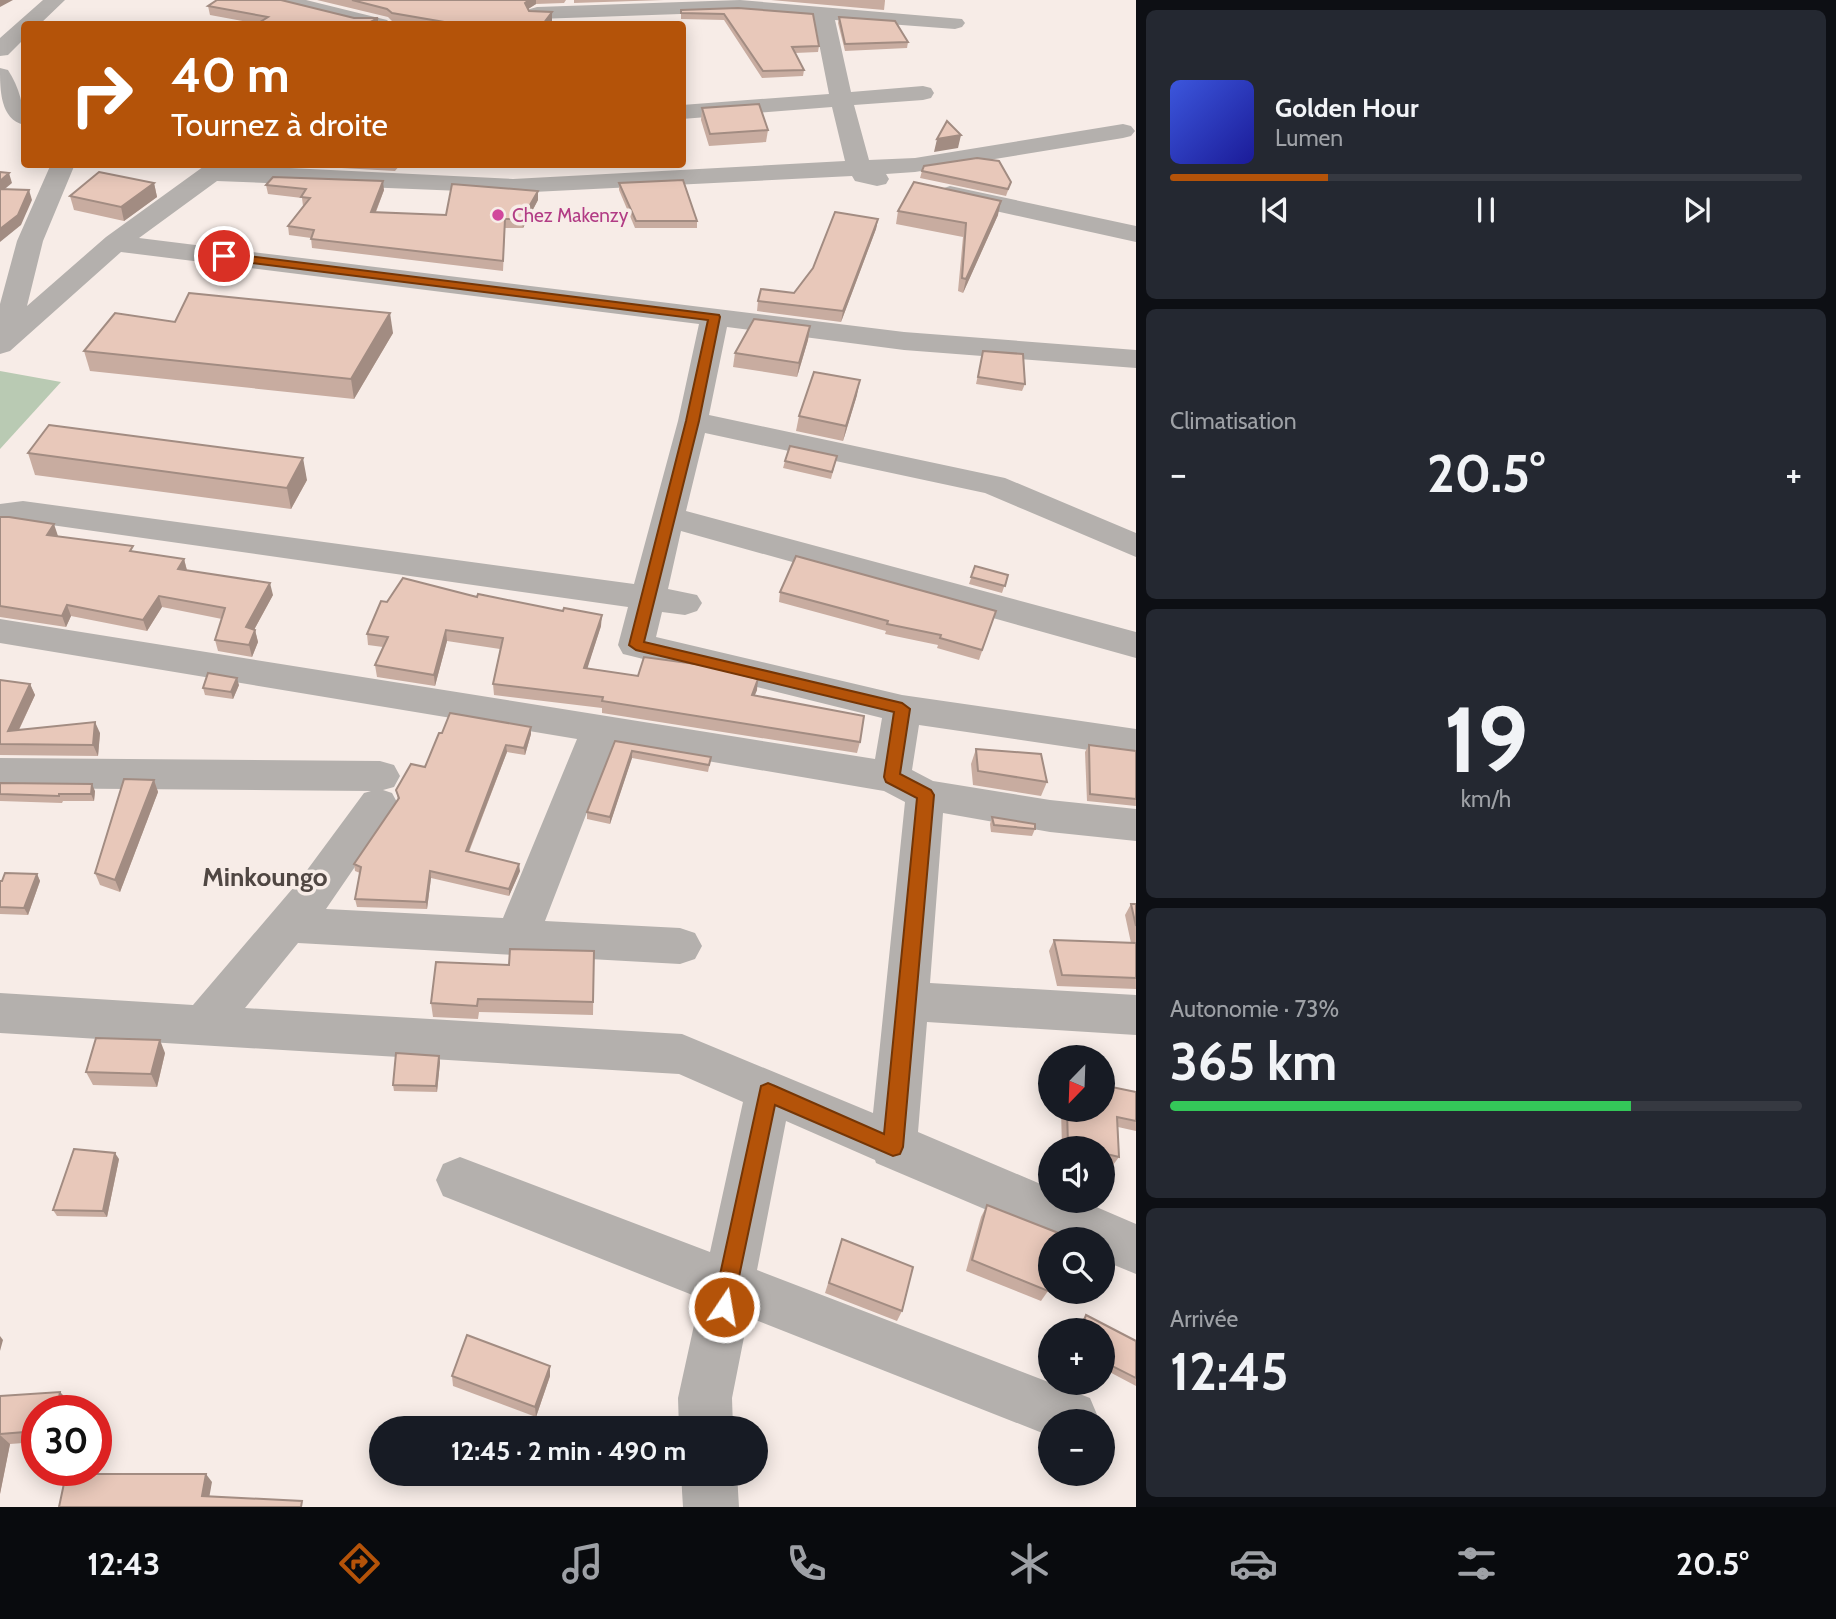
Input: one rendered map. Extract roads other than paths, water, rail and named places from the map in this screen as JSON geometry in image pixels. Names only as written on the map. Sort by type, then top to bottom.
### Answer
[{"type":"street","points":[[32,21],[55,0]]},
{"type":"street","points":[[281,0],[368,21]]},
{"type":"street","points":[[899,18],[914,0]]},
{"type":"street","points":[[536,11],[602,18],[738,6],[955,23]]},
{"type":"street","points":[[823,12],[853,153],[864,176],[1136,234]]},
{"type":"street","points":[[0,50],[21,31]]},
{"type":"street","points":[[0,75],[10,101],[21,114]]},
{"type":"street","points":[[686,112],[923,93]]},
{"type":"street","points":[[3,342],[115,243],[218,169],[513,186],[915,165],[1123,131]]},
{"type":"street","points":[[3,342],[30,241],[61,168]]},
{"type":"street","points":[[115,243],[904,341],[1136,359]]},
{"type":"street","points":[[715,317],[693,421],[636,645],[902,709],[1136,743]]},
{"type":"street","points":[[693,421],[994,485],[1136,546]]},
{"type":"street","points":[[0,515],[23,511],[685,603]]},
{"type":"street","points":[[668,517],[1136,645]]},
{"type":"street","points":[[0,631],[600,729],[909,786],[1049,816],[1136,824]]},
{"type":"street","points":[[893,1147],[906,1001],[909,786],[902,709]]},
{"type":"street","points":[[517,937],[600,729]]},
{"type":"street","points":[[0,773],[379,790],[314,893],[204,1025]]},
{"type":"street","points":[[288,925],[680,946]]},
{"type":"street","points":[[906,1001],[1136,1015]]},
{"type":"street","points":[[0,1013],[682,1054],[893,1147],[1136,1249]]},
{"type":"street","points":[[706,1416],[705,1398],[768,1092]]},
{"type":"street","points":[[460,1180],[1053,1409]]},
{"type":"street","points":[[710,1486],[711,1507]]},
{"type":"place","name":"Chez Makenzy","points":[[498,215]]},
{"type":"district","name":"Minkoungo","points":[[265,877]]}]
